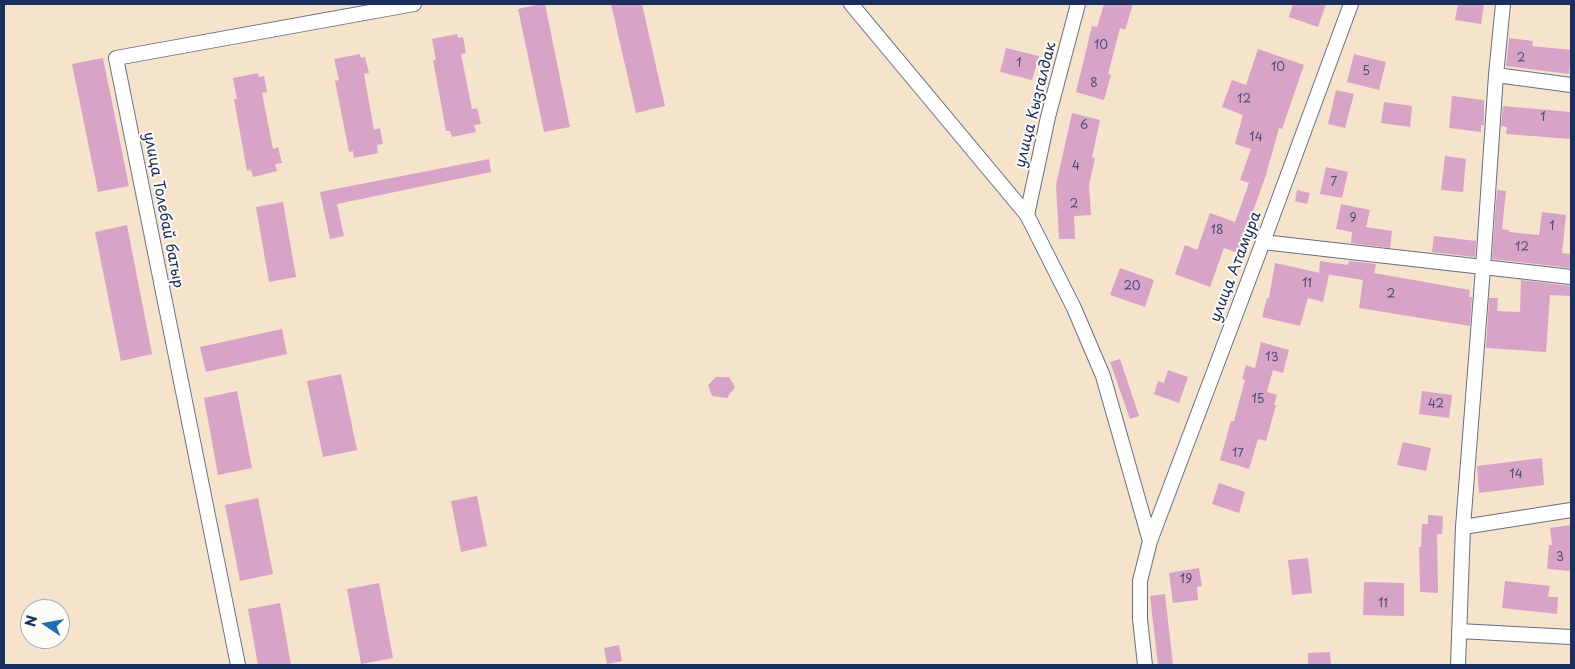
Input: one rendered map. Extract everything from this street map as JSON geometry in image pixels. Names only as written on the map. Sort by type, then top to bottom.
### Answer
[{"type":"street","name":"улица Толебай батыр","points":[[238,665],[116,58],[414,4]]},
{"type":"street","points":[[851,4],[1027,215],[1074,308],[1103,376],[1150,542]]},
{"type":"street","name":"улица Кызгалдак","points":[[1027,215],[1048,117],[1078,4]]},
{"type":"street","name":"улица Атамура","points":[[1145,665],[1140,619],[1140,581],[1150,542],[1351,4]]},
{"type":"street","points":[[1458,665],[1463,527],[1480,267],[1503,4]]},
{"type":"street","points":[[1496,75],[1571,85]]},
{"type":"street","points":[[1263,242],[1571,277]]},
{"type":"street","points":[[1463,527],[1571,510]]},
{"type":"street","points":[[1459,631],[1571,637]]},
{"type":"building","points":[[545,4],[570,127],[544,132],[518,9]]},
{"type":"building","points":[[611,4],[642,4],[665,106],[636,113]]},
{"type":"building","points":[[1104,4],[1133,4],[1125,30],[1120,28],[1108,74],[1111,75],[1104,100],[1076,92],[1092,26],[1097,27]]},
{"type":"building","points":[[1293,4],[1326,4],[1318,27],[1289,17]]},
{"type":"building","points":[[1458,4],[1484,4],[1481,24],[1455,20]]},
{"type":"building","points":[[457,34],[458,38],[463,37],[466,53],[461,54],[472,109],[477,108],[481,124],[474,125],[476,132],[452,137],[450,131],[446,131],[433,60],[436,60],[432,39]]},
{"type":"building","points":[[1509,38],[1533,41],[1532,46],[1571,50],[1569,74],[1506,66]]},
{"type":"building","points":[[1006,48],[1039,56],[1032,80],[1000,72]]},
{"type":"building","points":[[1258,49],[1304,65],[1282,129],[1279,128],[1266,175],[1238,253],[1224,248],[1210,287],[1175,274],[1185,245],[1197,250],[1210,213],[1235,222],[1249,183],[1240,180],[1251,149],[1235,144],[1243,115],[1222,107],[1232,80],[1246,85]]},
{"type":"building","points":[[360,54],[361,58],[365,57],[369,73],[364,74],[374,130],[380,128],[383,144],[377,145],[378,153],[354,158],[353,151],[349,152],[335,81],[339,80],[334,59]]},
{"type":"building","points":[[1354,54],[1386,62],[1379,90],[1347,82]]},
{"type":"building","points":[[103,58],[129,186],[98,192],[72,64]]},
{"type":"building","points":[[258,73],[259,77],[264,76],[267,92],[262,93],[273,149],[278,147],[282,163],[275,164],[277,171],[253,177],[251,170],[247,171],[234,99],[237,99],[233,78]]},
{"type":"building","points":[[1336,90],[1354,94],[1345,128],[1328,124]]},
{"type":"building","points":[[1452,96],[1484,100],[1484,125],[1481,125],[1481,132],[1449,128]]},
{"type":"building","points":[[1384,102],[1412,106],[1410,127],[1381,123]]},
{"type":"building","points":[[1503,106],[1571,112],[1571,139],[1506,134],[1507,127],[1501,126]]},
{"type":"building","points":[[1072,113],[1100,120],[1092,157],[1095,158],[1089,185],[1091,215],[1074,216],[1075,239],[1059,239],[1056,185]]},
{"type":"building","points":[[1445,156],[1466,159],[1463,192],[1441,190]]},
{"type":"building","points":[[489,159],[491,172],[337,204],[344,236],[330,239],[320,192]]},
{"type":"building","points":[[1326,167],[1348,172],[1342,198],[1320,194]]},
{"type":"building","points":[[1297,190],[1310,193],[1307,204],[1295,201]]},
{"type":"building","points":[[1497,190],[1506,191],[1502,229],[1509,230],[1509,232],[1539,235],[1542,212],[1566,215],[1562,253],[1571,254],[1571,268],[1492,259]]},
{"type":"building","points":[[283,202],[296,277],[269,282],[256,207]]},
{"type":"building","points":[[1341,204],[1370,210],[1366,227],[1392,231],[1390,248],[1351,243],[1352,232],[1336,229]]},
{"type":"building","points":[[127,225],[152,354],[121,361],[95,232]]},
{"type":"building","points":[[1434,236],[1476,241],[1475,257],[1432,252]]},
{"type":"building","points":[[1320,261],[1348,265],[1349,261],[1376,264],[1374,273],[1470,290],[1469,297],[1472,297],[1470,326],[1359,308],[1363,280],[1319,273]]},
{"type":"building","points":[[1275,263],[1329,275],[1323,302],[1308,298],[1300,326],[1262,317],[1267,298],[1269,298]]},
{"type":"building","points":[[1120,268],[1154,280],[1145,307],[1110,295]]},
{"type":"building","points":[[1521,280],[1571,286],[1571,296],[1550,295],[1546,352],[1486,348],[1489,298],[1498,298],[1497,311],[1520,312]]},
{"type":"building","points":[[282,329],[287,354],[206,372],[200,347]]},
{"type":"building","points":[[1261,342],[1289,350],[1283,373],[1273,370],[1267,392],[1277,395],[1274,405],[1276,405],[1266,441],[1258,439],[1249,469],[1220,460],[1231,421],[1234,421],[1245,380],[1242,379],[1246,365],[1255,368]]},
{"type":"building","points":[[1120,359],[1139,416],[1130,419],[1110,362]]},
{"type":"building","points":[[1168,370],[1188,377],[1179,403],[1154,394],[1158,381],[1164,383]]},
{"type":"building","points":[[341,374],[357,450],[323,457],[307,381]]},
{"type":"building","points":[[716,377],[729,377],[735,387],[727,398],[712,396],[708,385]]},
{"type":"building","points":[[237,391],[252,468],[218,475],[204,398]]},
{"type":"building","points":[[1422,391],[1452,395],[1449,418],[1419,414]]},
{"type":"building","points":[[1403,442],[1431,448],[1426,471],[1397,465]]},
{"type":"building","points":[[1542,458],[1544,485],[1479,493],[1477,466]]},
{"type":"building","points":[[1219,483],[1245,492],[1239,513],[1212,504]]},
{"type":"building","points":[[477,496],[487,546],[461,552],[451,501]]},
{"type":"building","points":[[258,498],[273,574],[240,581],[225,505]]},
{"type":"building","points":[[1428,515],[1443,516],[1442,534],[1437,534],[1438,593],[1420,592],[1419,547],[1421,547],[1422,524],[1428,524]]},
{"type":"building","points":[[1571,525],[1571,571],[1547,569],[1549,545],[1552,545],[1550,528]]},
{"type":"building","points":[[1308,558],[1312,593],[1292,595],[1288,560]]},
{"type":"building","points":[[1199,568],[1202,586],[1197,587],[1198,600],[1173,603],[1169,573]]},
{"type":"building","points":[[1505,581],[1550,586],[1548,597],[1558,597],[1557,614],[1502,608]]},
{"type":"building","points":[[1364,582],[1404,583],[1404,616],[1363,615]]},
{"type":"building","points":[[379,583],[393,658],[361,664],[347,589]]},
{"type":"building","points":[[1165,594],[1173,665],[1158,665],[1150,596]]},
{"type":"building","points":[[280,603],[291,665],[258,665],[248,609]]},
{"type":"building","points":[[619,645],[622,661],[607,664],[604,648]]},
{"type":"building","points":[[1330,652],[1331,665],[1308,665],[1308,653]]}]
